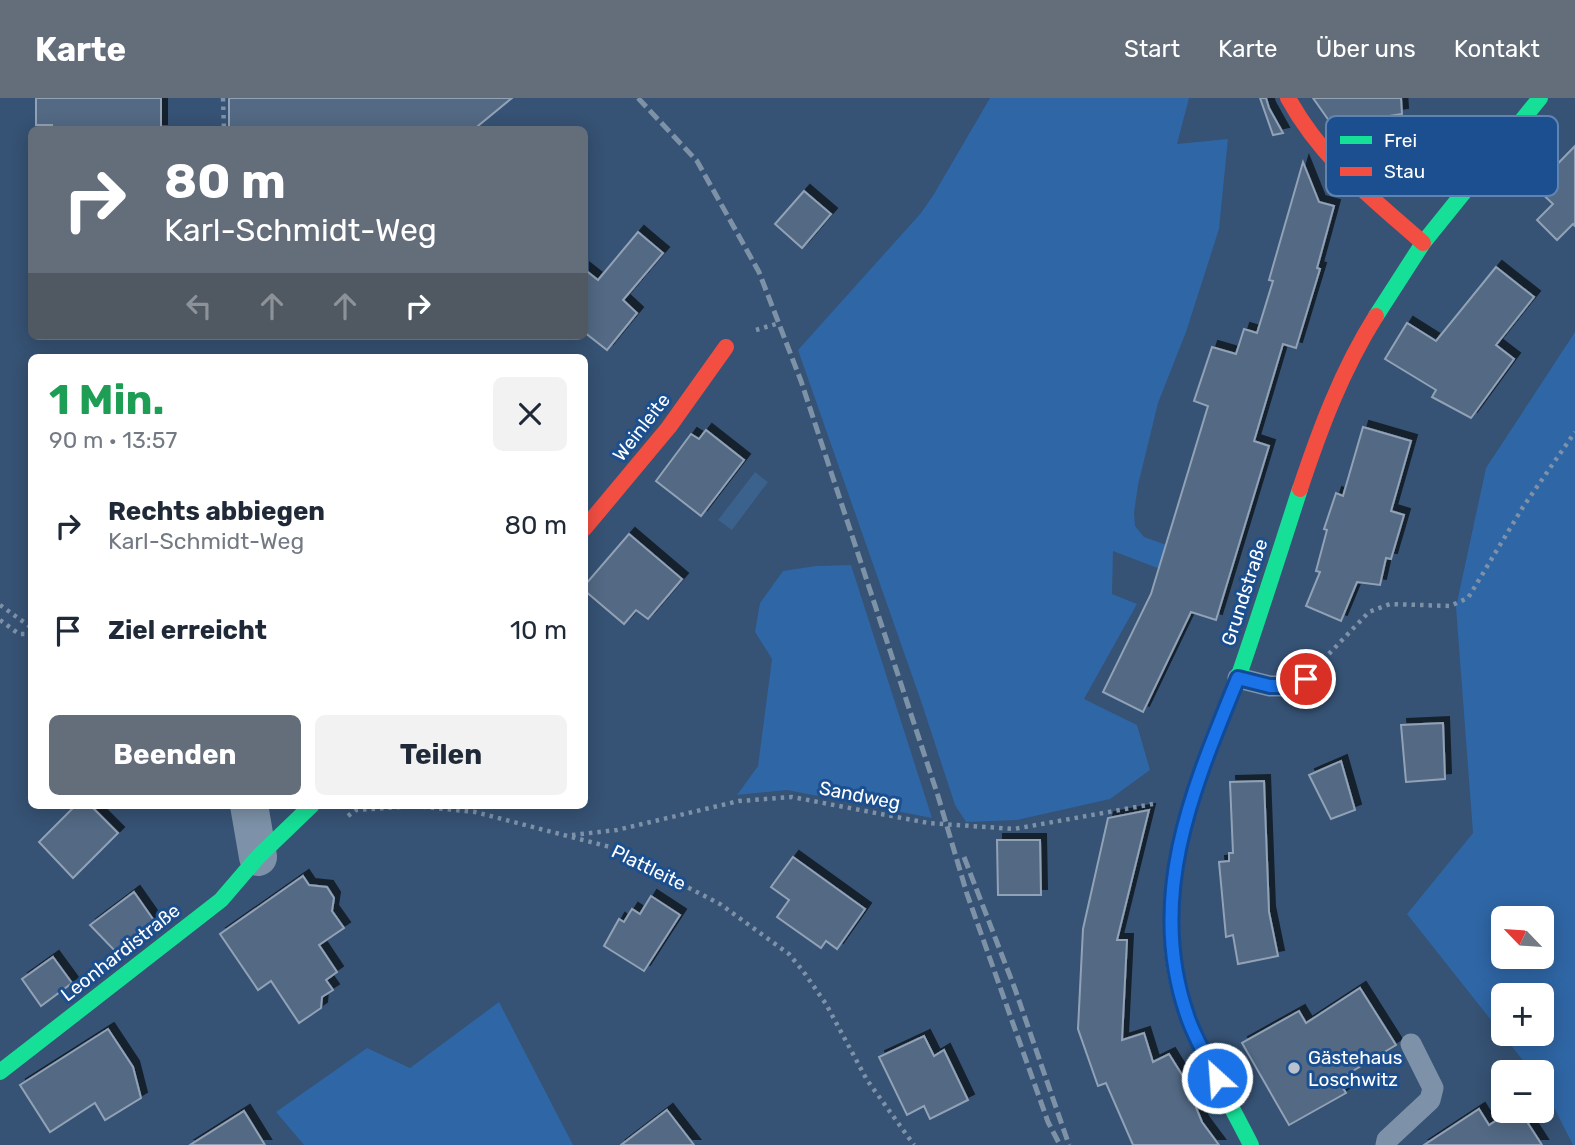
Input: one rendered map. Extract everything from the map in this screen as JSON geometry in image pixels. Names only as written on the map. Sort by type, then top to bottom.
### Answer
[{"type":"main road","points":[[1288,98],[1300,120],[1326,154]]},
{"type":"main road","name":"Grundstraße","points":[[1525,116],[1540,98]]},
{"type":"main road","points":[[1370,196],[1423,243]]},
{"type":"main road","name":"Grundstraße","points":[[1251,1145],[1187,1017],[1176,976],[1170,916],[1174,872],[1188,809],[1238,678],[1320,428],[1357,346],[1423,243],[1461,196]]},
{"type":"main road","name":"Weinleite","points":[[588,524],[669,426],[726,347]]},
{"type":"main road","points":[[258,857],[308,809]]},
{"type":"main road","name":"Leonhardistraße","points":[[0,1072],[221,900],[258,857]]},
{"type":"street","points":[[251,809],[258,857]]},
{"type":"lane","points":[[1238,678],[1270,686],[1298,686],[1306,679]]},
{"type":"lane","points":[[1386,1145],[1387,1140],[1430,1100],[1433,1088],[1411,1044]]},
{"type":"path","points":[[223,98],[224,126]]},
{"type":"path","points":[[750,331],[779,323]]},
{"type":"path","points":[[1306,679],[1369,612],[1390,604],[1450,606],[1468,598],[1523,507],[1575,432]]},
{"type":"path","points":[[0,605],[28,625]]},
{"type":"path","points":[[0,620],[19,634],[28,634]]},
{"type":"path","name":"Sandweg","points":[[569,835],[617,831],[739,801],[792,797],[928,823],[1014,829],[1147,804]]},
{"type":"path","name":"Plattleite","points":[[345,818],[356,810],[371,809]]},
{"type":"path","name":"Plattleite","points":[[441,809],[475,813],[569,835],[610,848],[720,904],[789,954],[826,1004],[867,1080],[915,1145]]},
{"type":"shaded area","points":[[990,98],[1189,98],[1177,144],[1228,139],[1219,229],[1186,332],[1158,403],[1134,513],[1135,526],[1144,537],[1195,555],[1186,579],[1113,551],[1112,594],[1137,604],[1084,699],[1137,725],[1150,770],[1110,799],[1017,820],[966,822],[955,805],[798,350],[921,213]]},
{"type":"shaded area","points":[[1575,332],[1575,1145],[1554,1108],[1554,1060],[1523,1060],[1512,1046],[1554,1046],[1554,983],[1491,983],[1491,1020],[1407,914],[1473,833],[1456,607],[1486,468]]},
{"type":"shaded area","points":[[755,472],[768,482],[732,530],[718,520]]},
{"type":"shaded area","points":[[851,565],[932,818],[787,790],[737,795],[758,766],[772,659],[755,632],[760,603],[783,571]]},
{"type":"shaded area","points":[[499,1002],[573,1145],[304,1145],[276,1112],[367,1048],[410,1068]]},
{"type":"building","points":[[36,98],[161,98],[161,126],[36,125]]},
{"type":"building","points":[[229,98],[512,98],[478,126],[229,126]]},
{"type":"building","points":[[1260,98],[1266,98],[1283,133],[1273,135]]},
{"type":"building","points":[[1313,98],[1401,98],[1402,114],[1326,116]]},
{"type":"building","points":[[1575,146],[1575,226],[1573,224],[1557,240],[1537,220],[1553,204],[1545,196],[1558,196],[1558,163]]},
{"type":"building","points":[[1303,162],[1319,202],[1334,206],[1317,268],[1320,269],[1296,348],[1283,344],[1254,441],[1269,446],[1216,620],[1191,612],[1143,712],[1103,692],[1151,594],[1208,406],[1194,401],[1212,347],[1236,354],[1244,329],[1257,333],[1273,281],[1269,280]]},
{"type":"building","points":[[804,191],[831,214],[802,248],[775,224]]},
{"type":"building","points":[[638,232],[663,253],[623,300],[637,313],[607,350],[588,335],[588,272],[598,280]]},
{"type":"building","points":[[1496,267],[1534,297],[1496,345],[1514,359],[1471,418],[1432,397],[1436,390],[1385,359],[1407,323],[1436,341]]},
{"type":"building","points":[[1363,427],[1411,441],[1391,511],[1404,515],[1391,559],[1386,558],[1380,585],[1357,582],[1341,621],[1306,606],[1320,572],[1316,571],[1327,530],[1324,529],[1336,493],[1343,496]]},
{"type":"building","points":[[706,430],[744,460],[701,516],[656,481],[691,434],[699,439]]},
{"type":"building","points":[[629,534],[682,579],[648,619],[636,610],[624,624],[588,593],[588,581]]},
{"type":"building","points":[[1443,723],[1445,779],[1406,782],[1401,725]]},
{"type":"building","points":[[1341,761],[1355,810],[1331,819],[1309,775]]},
{"type":"building","points":[[1264,781],[1269,912],[1278,956],[1238,964],[1233,935],[1226,937],[1219,862],[1229,861],[1229,853],[1233,853],[1230,782]]},
{"type":"building","points":[[72,809],[94,809],[118,833],[73,878],[39,842]]},
{"type":"building","points":[[1149,810],[1117,940],[1127,940],[1122,1040],[1144,1033],[1153,1062],[1169,1054],[1184,1078],[1202,1122],[1219,1145],[1133,1145],[1106,1083],[1098,1086],[1078,1029],[1083,929],[1108,818]]},
{"type":"building","points":[[997,840],[1040,840],[1041,895],[998,895]]},
{"type":"building","points":[[793,857],[865,909],[837,949],[826,941],[821,948],[777,917],[789,900],[771,887]]},
{"type":"building","points":[[303,876],[309,885],[327,887],[334,898],[332,911],[344,928],[319,945],[337,972],[326,980],[333,990],[322,997],[321,1008],[299,1023],[271,981],[258,990],[220,934]]},
{"type":"building","points":[[134,892],[155,922],[116,952],[90,925]]},
{"type":"building","points":[[651,896],[680,915],[644,971],[604,946],[619,919],[624,922],[632,909],[640,914]]},
{"type":"building","points":[[53,957],[72,983],[41,1006],[22,979]]},
{"type":"building","points":[[1360,988],[1396,1045],[1338,1080],[1346,1093],[1289,1125],[1242,1043],[1299,1011],[1306,1023]]},
{"type":"building","points":[[108,1029],[133,1067],[141,1098],[105,1120],[95,1103],[50,1132],[20,1085]]},
{"type":"building","points":[[924,1036],[934,1056],[944,1050],[968,1100],[930,1119],[924,1106],[907,1115],[879,1057]]},
{"type":"building","points":[[1479,1109],[1489,1125],[1528,1123],[1542,1145],[1424,1145]]},
{"type":"building","points":[[667,1110],[694,1145],[621,1145]]},
{"type":"building","points":[[244,1111],[265,1145],[190,1145]]},
{"type":"railway","points":[[638,98],[697,161],[759,272],[801,381],[938,796],[967,894],[1048,1122],[1060,1145]]},
{"type":"railway","points":[[964,857],[1015,989],[1069,1145]]},
{"type":"traffic: fast","points":[[1525,116],[1540,98]]},
{"type":"traffic: fast","points":[[1376,316],[1423,243],[1461,196]]},
{"type":"traffic: fast","points":[[1251,1145],[1208,1062],[1181,997],[1172,946],[1173,887],[1177,858],[1192,800],[1214,735],[1239,675],[1300,489]]},
{"type":"traffic: fast","points":[[0,1072],[221,900],[258,857],[308,809]]},
{"type":"traffic: jam","points":[[1288,98],[1326,152]]},
{"type":"traffic: jam","points":[[1369,196],[1423,243]]},
{"type":"traffic: jam","points":[[1300,489],[1333,400],[1376,316]]},
{"type":"traffic: jam","points":[[588,524],[669,427],[726,347]]},
{"type":"place","name":"Gästehaus Loschwitz","points":[[1294,1068]]},
{"type":"route","points":[[1217,1078],[1187,1017],[1176,976],[1170,916],[1174,872],[1188,809],[1238,678],[1270,686],[1298,686],[1306,679]]}]
